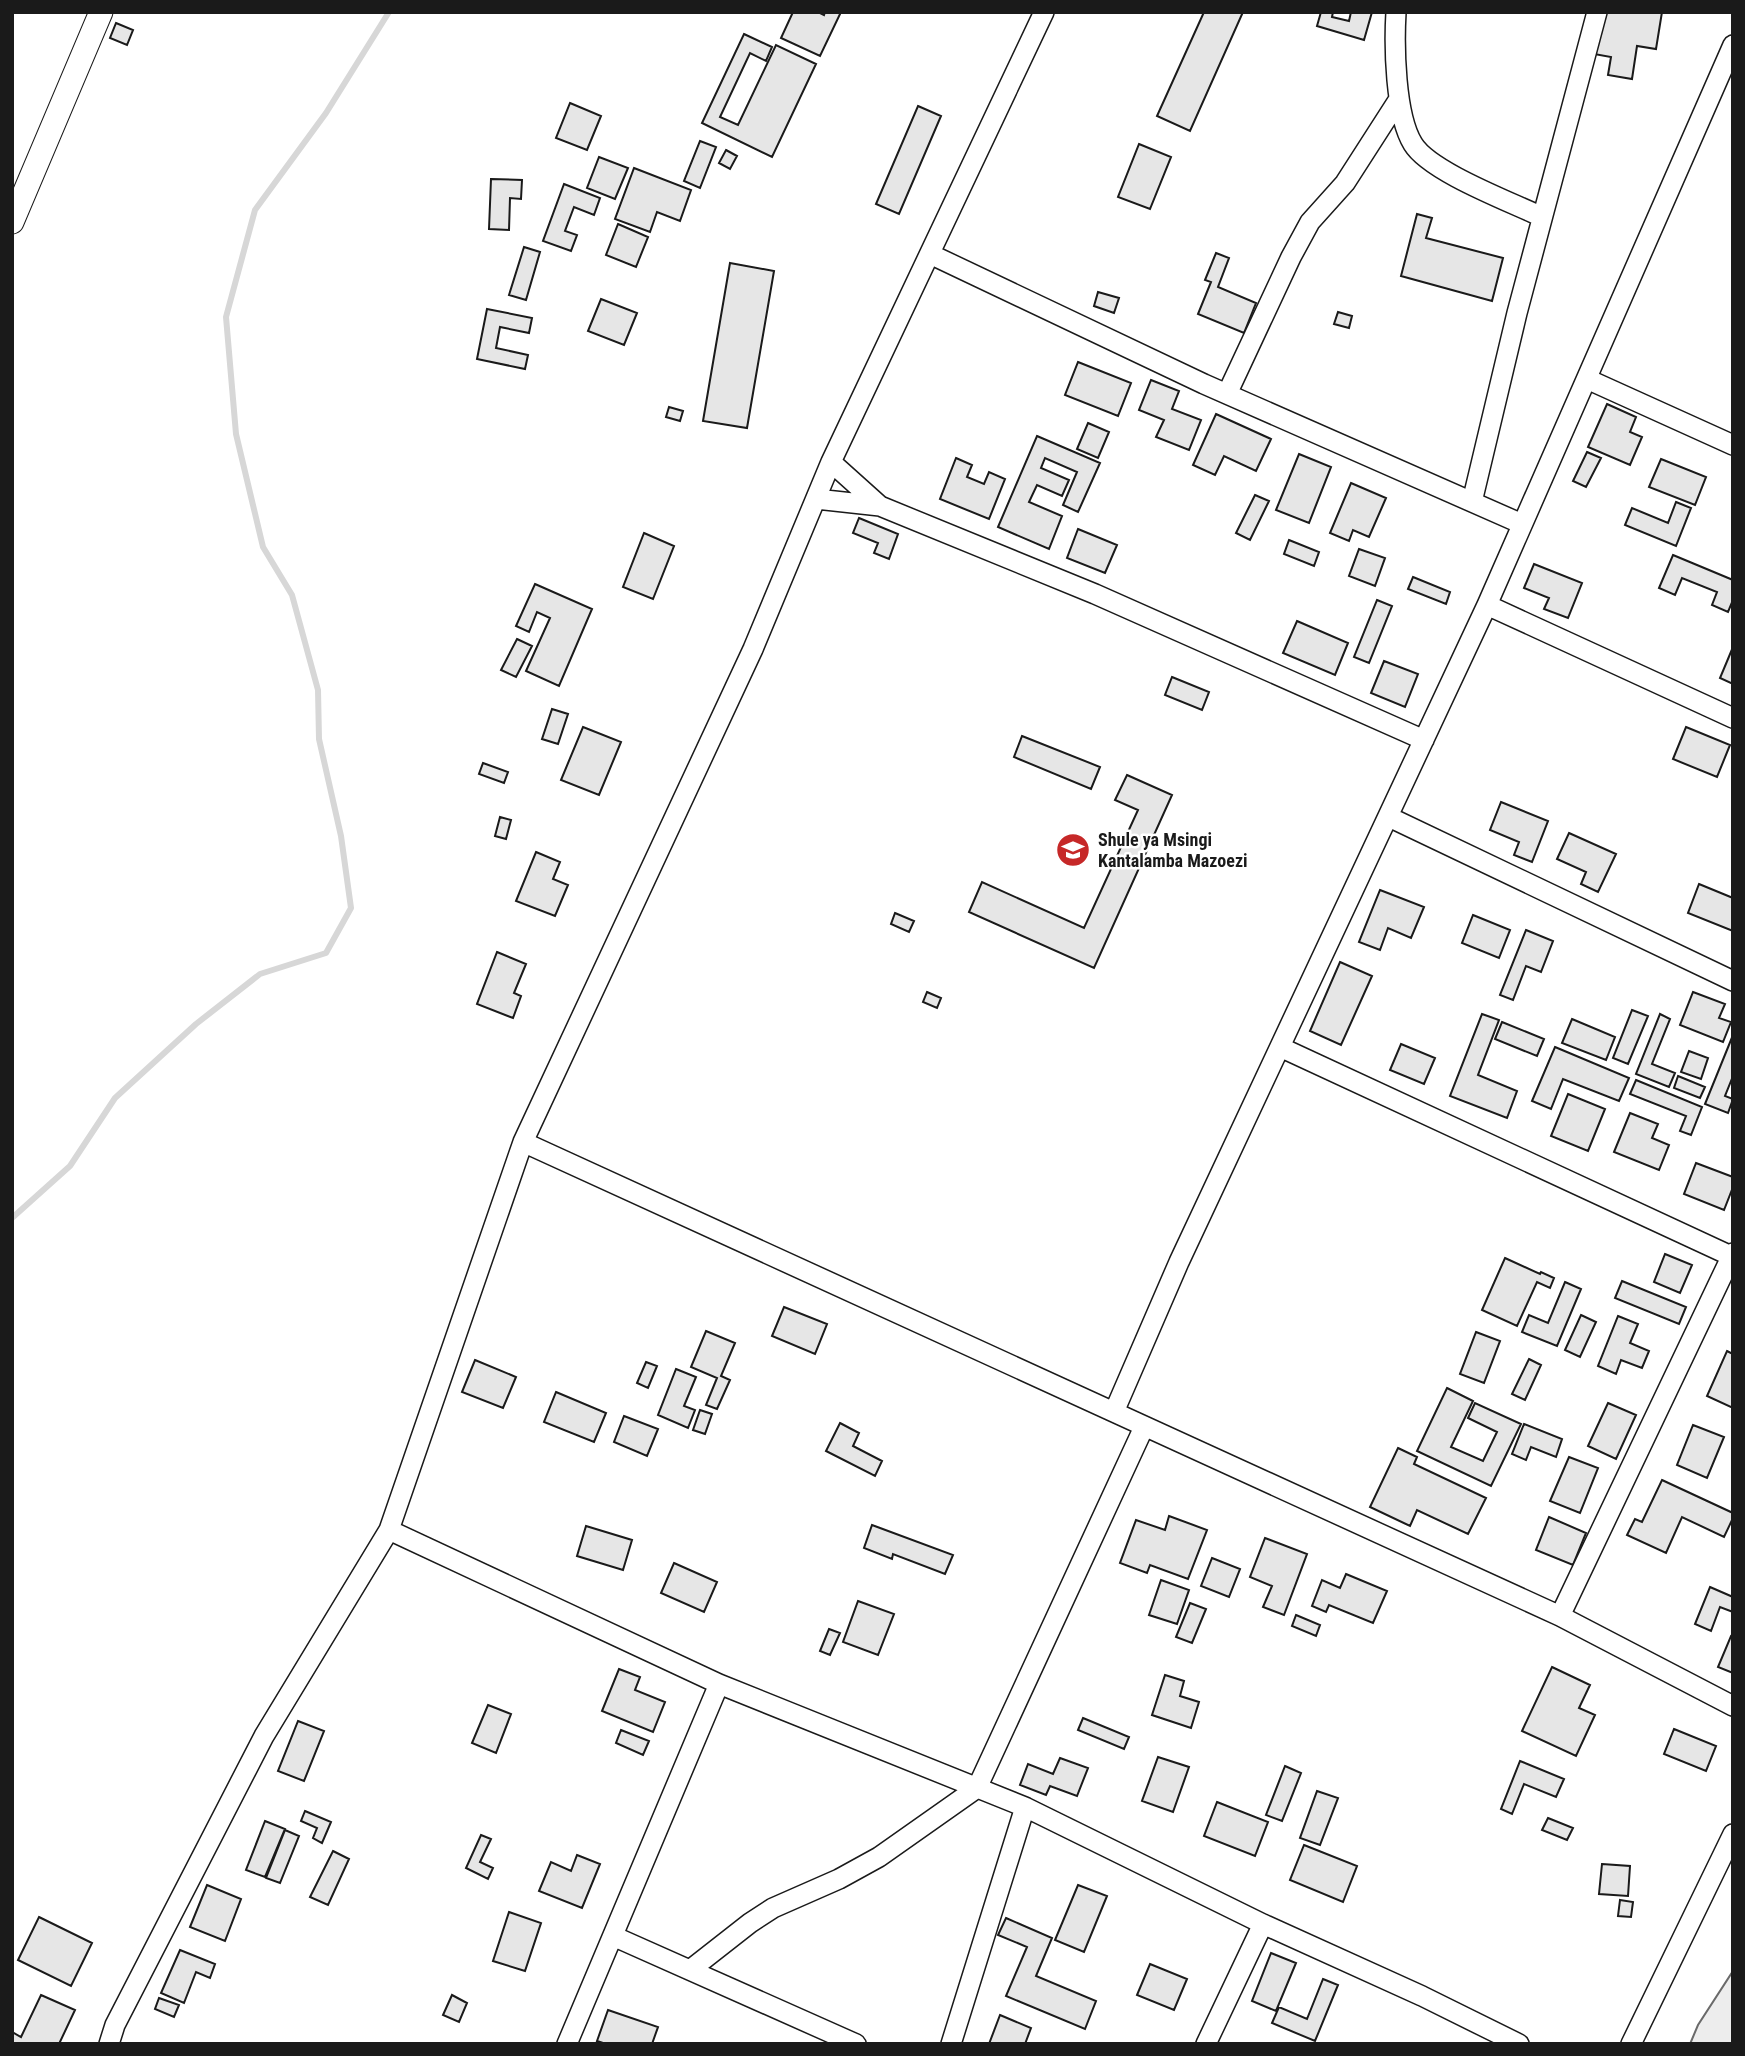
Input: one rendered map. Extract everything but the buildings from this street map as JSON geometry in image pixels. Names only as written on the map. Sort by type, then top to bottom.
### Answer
[{"type":"street","points":[[12,222],[101,12]]},
{"type":"street","points":[[109,2044],[115,2025],[264,1736],[389,1530],[523,1142],[753,649],[831,463],[1044,12]]},
{"type":"street","points":[[1396,12],[1399,99],[1413,144],[1428,160],[1450,174],[1542,217]]},
{"type":"street","points":[[1472,502],[1517,313],[1598,12]]},
{"type":"street","points":[[1114,1412],[1179,1262],[1486,605],[1733,45]]},
{"type":"street","points":[[1227,394],[1285,268],[1310,222],[1345,183],[1399,99]]},
{"type":"street","points":[[930,254],[1227,394],[1522,524]]},
{"type":"street","points":[[1587,379],[1733,444]]},
{"type":"street","points":[[831,463],[880,506]]},
{"type":"street","points":[[816,499],[880,506],[1095,594],[1424,740]]},
{"type":"street","points":[[1486,605],[1733,718]]},
{"type":"street","points":[[1389,817],[1733,981]]},
{"type":"street","points":[[1280,1047],[1732,1255],[1560,1616]]},
{"type":"street","points":[[523,1142],[1560,1616],[1733,1706]]},
{"type":"street","points":[[690,1970],[750,1923],[879,1857],[976,1788],[1144,1427]]},
{"type":"street","points":[[389,1530],[719,1684],[1025,1807],[1263,1924],[1422,1996],[1519,2044]]},
{"type":"street","points":[[567,2044],[719,1684]]},
{"type":"street","points":[[951,2044],[1025,1807]]},
{"type":"street","points":[[1630,2044],[1733,1834]]},
{"type":"street","points":[[1206,2044],[1263,1924]]},
{"type":"street","points":[[613,1936],[856,2044]]},
{"type":"shaded area","points":[[1733,1971],[1733,2044],[1690,2044],[1698,2025]]},
{"type":"waterway","points":[[12,1218],[70,1166],[115,1098],[196,1024],[260,974],[326,953],[351,908],[341,836],[319,739],[318,690],[292,595],[263,547],[236,434],[226,317],[255,210],[326,113],[389,12]]},
{"type":"place","name":"Shule ya Msingi Kantalamba Mazoezi","points":[[1073,850]]}]
